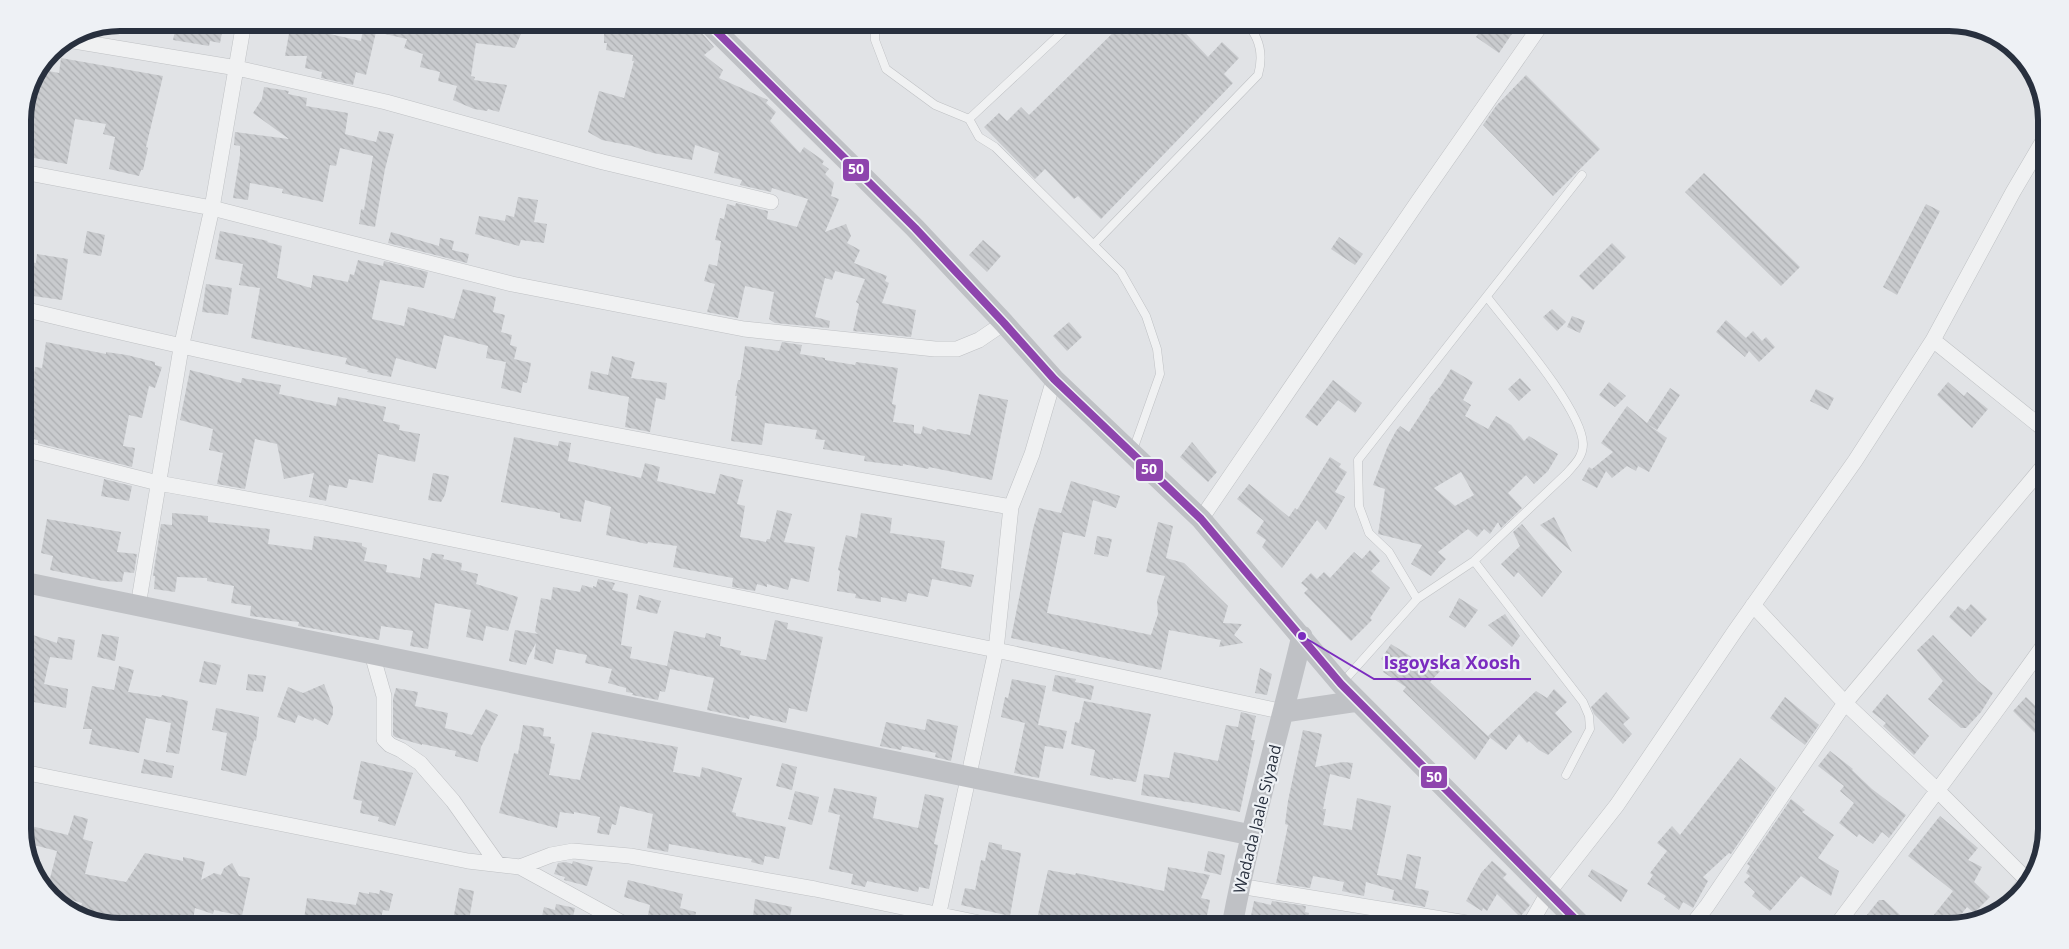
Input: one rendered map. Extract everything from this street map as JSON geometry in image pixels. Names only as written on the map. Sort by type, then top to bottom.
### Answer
[{"type":"main road","points":[[716,31],[916,228],[1054,379],[1201,519],[1342,684],[1574,918]]},
{"type":"main road","points":[[31,584],[1251,835]]},
{"type":"main road","name":"Wadada Jaale Siyaad","points":[[1233,918],[1251,835],[1302,636]]},
{"type":"main road","points":[[1284,712],[1358,701]]},
{"type":"street","points":[[138,606],[181,348],[212,208],[243,31]]},
{"type":"street","points":[[1201,519],[1537,31]]},
{"type":"street","points":[[79,42],[237,68],[386,102],[603,162],[772,202]]},
{"type":"street","points":[[1533,918],[1548,893],[1617,806],[1753,605],[1855,461],[1933,340],[2038,150]]},
{"type":"street","points":[[31,174],[212,208],[512,284],[744,329],[935,349],[957,349],[979,340],[1004,323]]},
{"type":"street","points":[[31,311],[181,348],[723,456],[1011,507]]},
{"type":"street","points":[[1933,340],[2038,425]]},
{"type":"street","points":[[939,918],[996,650],[1011,507],[1032,454],[1054,379]]},
{"type":"street","points":[[31,451],[158,483],[324,513],[996,650],[1284,712]]},
{"type":"street","points":[[1697,918],[1845,703],[2038,473]]},
{"type":"street","points":[[1753,605],[1845,703],[1937,790],[2021,880]]},
{"type":"street","points":[[1842,918],[1979,736],[2038,653]]},
{"type":"street","points":[[372,654],[384,696],[384,739],[390,745],[402,750],[420,763],[458,807],[497,863]]},
{"type":"street","points":[[31,774],[468,861],[520,867],[613,918]]},
{"type":"street","points":[[520,867],[551,855],[574,851],[610,853],[815,889],[926,918]]},
{"type":"street","points":[[1239,886],[1436,918]]},
{"type":"lane","points":[[874,31],[874,40],[886,69],[935,105],[969,119],[979,138],[995,147],[1094,244],[1122,272],[1132,288],[1146,316],[1157,349],[1160,374],[1132,454]]},
{"type":"lane","points":[[969,119],[1063,31]]},
{"type":"lane","points":[[1094,244],[1258,75],[1262,61],[1254,31]]},
{"type":"lane","points":[[1417,599],[1389,552],[1369,533],[1359,506],[1358,460],[1582,175]]},
{"type":"lane","points":[[1342,684],[1417,599],[1474,560],[1566,474],[1580,458],[1582,444],[1571,411],[1554,385],[1487,297]]},
{"type":"lane","points":[[1474,560],[1583,702],[1589,716],[1590,728],[1566,775]]},
{"type":"building","points":[[175,31],[222,31],[220,43],[210,41],[209,46],[173,40]]},
{"type":"building","points":[[289,31],[326,31],[325,33],[361,41],[363,31],[522,31],[515,48],[476,43],[471,76],[475,77],[474,80],[507,85],[499,112],[488,109],[487,111],[474,109],[453,100],[457,86],[438,81],[440,72],[420,67],[423,54],[404,48],[407,39],[376,32],[366,75],[356,72],[353,85],[321,78],[322,72],[305,68],[307,56],[285,56]]},
{"type":"building","points":[[604,31],[700,31],[714,47],[704,55],[723,70],[719,78],[768,100],[766,103],[776,112],[770,121],[800,153],[804,147],[824,161],[822,164],[829,169],[825,174],[834,183],[831,196],[839,199],[825,232],[846,224],[851,236],[847,243],[860,250],[854,263],[887,276],[885,281],[889,283],[882,303],[916,310],[911,337],[853,331],[859,304],[856,302],[865,279],[835,271],[832,280],[825,278],[815,317],[830,321],[829,328],[775,323],[769,319],[774,292],[745,286],[738,318],[707,312],[715,284],[704,281],[709,264],[717,266],[721,241],[715,240],[720,218],[724,219],[727,204],[735,206],[736,203],[768,211],[767,219],[797,227],[808,199],[772,188],[771,192],[740,185],[742,180],[714,173],[719,153],[695,145],[692,160],[653,153],[632,146],[602,140],[588,132],[599,91],[624,98],[634,61],[632,61],[633,55],[606,50],[607,43],[604,43]]},
{"type":"building","points":[[1115,31],[1183,31],[1208,57],[1222,42],[1239,58],[1224,74],[1233,83],[1101,219],[1078,196],[1074,199],[1045,169],[1035,179],[984,127],[999,113],[1007,121],[1021,107],[1029,115]]},
{"type":"building","points":[[1480,31],[1514,31],[1499,53],[1476,37]]},
{"type":"building","points":[[61,58],[163,76],[146,147],[148,148],[143,170],[141,170],[139,176],[109,169],[115,137],[103,134],[106,124],[75,119],[67,164],[31,157],[31,114],[34,97],[46,71],[59,73]]},
{"type":"building","points":[[1526,75],[1600,149],[1553,196],[1483,125],[1496,106]]},
{"type":"building","points":[[264,87],[289,91],[288,94],[307,98],[306,106],[348,113],[345,134],[376,142],[379,131],[394,134],[385,169],[375,227],[359,224],[361,209],[364,210],[373,156],[340,148],[336,166],[330,165],[323,202],[282,193],[283,189],[250,183],[248,200],[233,198],[240,155],[240,146],[234,145],[235,132],[289,139],[253,113],[262,99]]},
{"type":"building","points":[[1704,173],[1800,267],[1781,286],[1685,192]]},
{"type":"building","points":[[518,197],[538,200],[534,222],[547,224],[544,243],[521,240],[519,246],[475,234],[479,216],[505,221],[506,215],[514,217]]},
{"type":"building","points":[[1926,204],[1940,211],[1897,295],[1883,287]]},
{"type":"building","points":[[87,231],[105,235],[101,256],[83,253]]},
{"type":"building","points":[[220,231],[268,241],[282,246],[277,278],[311,288],[313,275],[348,282],[350,274],[354,275],[358,260],[383,266],[384,261],[428,272],[424,288],[380,280],[372,319],[404,326],[408,307],[454,319],[463,289],[496,297],[493,312],[505,315],[501,332],[512,335],[510,345],[517,347],[514,359],[531,363],[527,383],[523,382],[521,393],[501,388],[506,362],[486,358],[488,346],[444,335],[436,369],[396,358],[391,377],[367,372],[368,370],[345,364],[347,358],[251,338],[260,288],[239,285],[243,264],[215,259]]},
{"type":"building","points":[[391,232],[439,246],[440,238],[454,241],[452,250],[469,254],[467,263],[388,243]]},
{"type":"building","points":[[1339,237],[1363,254],[1355,265],[1331,249]]},
{"type":"building","points":[[983,240],[1001,256],[987,272],[969,255]]},
{"type":"building","points":[[1612,243],[1626,257],[1593,290],[1579,276]]},
{"type":"building","points":[[37,254],[68,259],[62,300],[31,296],[31,262],[36,263]]},
{"type":"building","points":[[206,284],[232,288],[228,315],[202,312]]},
{"type":"building","points":[[1552,309],[1566,322],[1557,331],[1543,317]]},
{"type":"building","points":[[1572,316],[1585,321],[1580,333],[1567,327]]},
{"type":"building","points":[[1726,320],[1746,338],[1753,331],[1762,341],[1766,337],[1775,347],[1759,362],[1749,351],[1745,357],[1716,332]]},
{"type":"building","points":[[1069,322],[1082,337],[1067,351],[1053,336]]},
{"type":"building","points":[[46,342],[106,354],[106,352],[127,355],[155,362],[155,365],[162,367],[155,388],[149,386],[142,418],[129,415],[123,446],[135,448],[132,467],[38,443],[38,440],[31,439],[31,395],[35,367],[42,368]]},
{"type":"building","points":[[782,342],[802,345],[800,354],[825,358],[825,360],[855,365],[856,362],[898,368],[892,404],[896,405],[893,422],[914,425],[914,433],[921,434],[923,426],[936,431],[937,429],[970,435],[979,394],[1008,400],[992,480],[929,467],[928,469],[903,464],[903,466],[864,461],[865,456],[823,449],[825,440],[815,439],[817,430],[765,423],[762,445],[731,441],[737,396],[735,396],[738,380],[740,380],[745,346],[779,351]]},
{"type":"building","points":[[612,356],[635,362],[631,378],[667,383],[665,400],[656,398],[650,432],[625,427],[629,397],[588,389],[591,371],[608,375]]},
{"type":"building","points":[[1451,369],[1473,382],[1463,400],[1471,405],[1465,416],[1488,429],[1496,416],[1511,425],[1524,441],[1529,436],[1558,454],[1548,471],[1534,484],[1526,475],[1508,493],[1522,508],[1501,528],[1498,522],[1490,534],[1484,529],[1477,537],[1468,529],[1438,552],[1446,559],[1431,576],[1411,564],[1422,545],[1378,534],[1385,489],[1373,485],[1387,448],[1396,431],[1400,426],[1409,432],[1429,399]],"holes":[[[1461,472],[1474,495],[1455,506],[1434,488]]]},
{"type":"building","points":[[190,370],[241,383],[242,378],[281,385],[279,394],[336,406],[338,397],[386,407],[383,421],[400,425],[399,430],[420,434],[415,462],[378,454],[373,483],[349,479],[347,488],[329,485],[326,501],[309,497],[314,473],[284,479],[277,444],[255,439],[245,489],[217,484],[223,453],[209,450],[213,429],[180,420]]},
{"type":"building","points":[[1520,378],[1531,390],[1519,401],[1508,389]]},
{"type":"building","points":[[1333,380],[1362,403],[1355,413],[1338,400],[1317,426],[1305,417]]},
{"type":"building","points":[[1609,382],[1626,396],[1615,407],[1599,395]]},
{"type":"building","points":[[1948,382],[1964,396],[1967,392],[1988,409],[1972,428],[1937,395]]},
{"type":"building","points":[[1670,388],[1680,395],[1657,430],[1647,424],[1667,438],[1649,472],[1638,466],[1636,471],[1627,466],[1612,478],[1606,471],[1597,488],[1582,480],[1589,467],[1592,469],[1613,452],[1601,443],[1627,406],[1647,423]]},
{"type":"building","points":[[1816,389],[1834,398],[1828,410],[1810,401]]},
{"type":"building","points":[[514,437],[558,446],[559,441],[571,443],[568,461],[641,478],[645,463],[660,467],[657,481],[704,492],[715,494],[720,474],[743,480],[737,504],[745,506],[740,537],[766,542],[767,539],[770,539],[777,510],[792,514],[784,542],[815,547],[809,582],[791,578],[788,590],[767,584],[767,587],[757,584],[755,591],[732,587],[733,578],[673,567],[677,546],[648,542],[647,544],[606,535],[611,507],[585,500],[581,522],[560,518],[560,513],[501,502]]},
{"type":"building","points":[[1192,442],[1217,472],[1208,482],[1180,457]]},
{"type":"building","points":[[1330,457],[1341,464],[1339,467],[1347,472],[1335,492],[1345,497],[1326,530],[1317,520],[1282,568],[1262,547],[1266,540],[1256,533],[1264,521],[1237,499],[1249,484],[1289,517],[1295,508],[1297,510]]},
{"type":"building","points":[[433,473],[449,476],[445,495],[441,502],[428,500]]},
{"type":"building","points":[[104,479],[132,486],[129,501],[101,496]]},
{"type":"building","points":[[1071,481],[1120,496],[1116,508],[1093,500],[1085,537],[1063,532],[1047,613],[1151,635],[1158,614],[1157,601],[1165,576],[1146,572],[1158,522],[1173,526],[1166,558],[1184,563],[1228,606],[1223,623],[1242,624],[1234,635],[1243,643],[1219,647],[1221,640],[1169,630],[1161,670],[1011,638],[1039,508],[1061,513]]},
{"type":"building","points":[[172,513],[208,516],[208,522],[270,529],[268,544],[312,550],[314,536],[362,543],[362,546],[367,548],[364,561],[387,565],[386,572],[420,578],[423,558],[430,560],[432,553],[444,555],[443,559],[462,563],[461,570],[478,574],[476,584],[518,597],[508,631],[486,626],[483,641],[466,637],[471,610],[435,603],[428,649],[410,646],[413,631],[381,626],[379,640],[298,626],[299,622],[250,616],[251,606],[231,603],[234,586],[207,581],[207,578],[177,577],[175,592],[154,589],[155,576],[153,576],[161,524],[172,525]]},
{"type":"building","points":[[861,513],[892,518],[890,533],[945,541],[941,568],[974,575],[971,587],[932,579],[928,597],[908,593],[906,602],[881,597],[881,602],[855,598],[856,594],[837,591],[840,571],[838,570],[846,535],[857,538]]},
{"type":"building","points":[[1554,517],[1572,552],[1540,525]]},
{"type":"building","points":[[47,519],[121,532],[117,552],[137,554],[134,573],[124,572],[122,582],[103,581],[50,570],[53,556],[41,553]]},
{"type":"building","points":[[1522,524],[1562,572],[1542,597],[1518,572],[1514,577],[1501,564],[1520,546],[1513,532]]},
{"type":"building","points":[[1097,536],[1112,539],[1108,557],[1094,554]]},
{"type":"building","points":[[1370,550],[1380,561],[1371,571],[1390,588],[1370,618],[1372,620],[1351,641],[1304,593],[1308,589],[1301,583],[1311,573],[1317,579],[1324,572],[1330,578],[1354,552],[1362,559]]},
{"type":"building","points":[[598,579],[615,583],[612,590],[628,594],[621,645],[632,647],[630,658],[667,666],[674,631],[705,638],[706,633],[721,637],[720,646],[741,651],[740,655],[766,660],[775,620],[788,623],[787,629],[823,637],[807,712],[789,708],[786,723],[750,715],[749,719],[707,710],[714,678],[670,669],[665,692],[660,691],[658,700],[632,695],[633,693],[626,692],[626,688],[608,683],[612,669],[585,663],[587,655],[556,649],[553,664],[534,659],[536,643],[526,665],[509,661],[515,630],[538,634],[535,631],[541,598],[551,600],[553,587],[580,592],[582,585],[596,587]]},
{"type":"building","points":[[639,595],[661,601],[657,614],[636,609]]},
{"type":"building","points":[[1459,598],[1478,610],[1465,628],[1449,617]]},
{"type":"building","points":[[1971,604],[1987,619],[1971,637],[1949,617],[1958,606],[1965,611]]},
{"type":"building","points":[[1505,614],[1520,636],[1512,647],[1488,625]]},
{"type":"building","points":[[102,634],[119,637],[115,661],[97,657]]},
{"type":"building","points":[[33,635],[57,643],[58,637],[75,640],[72,660],[50,657],[44,684],[68,689],[66,708],[31,701],[31,644]]},
{"type":"building","points":[[1933,635],[1978,681],[1993,693],[1981,712],[1966,728],[1961,728],[1928,699],[1943,681],[1917,650]]},
{"type":"building","points":[[1391,644],[1426,666],[1431,661],[1441,670],[1430,682],[1490,738],[1475,760],[1403,691],[1406,687],[1383,672],[1388,664],[1381,659]]},
{"type":"building","points":[[204,661],[221,665],[216,685],[199,682]]},
{"type":"building","points":[[119,666],[134,670],[128,692],[161,697],[162,695],[188,701],[179,754],[166,752],[171,723],[146,718],[139,753],[89,744],[92,729],[83,729],[92,686],[114,690]]},
{"type":"building","points":[[1260,668],[1272,674],[1267,695],[1255,693]]},
{"type":"building","points":[[248,674],[266,676],[263,692],[246,690]]},
{"type":"building","points":[[1055,675],[1076,679],[1075,682],[1094,686],[1091,700],[1052,691]]},
{"type":"building","points":[[1012,679],[1046,686],[1038,725],[1067,731],[1063,749],[1045,746],[1039,778],[1014,773],[1025,723],[1001,717],[1005,697],[1008,698]]},
{"type":"building","points":[[324,684],[333,707],[333,714],[328,725],[314,718],[313,721],[298,715],[295,723],[277,717],[288,687],[303,693]]},
{"type":"building","points":[[396,688],[418,692],[415,706],[448,713],[445,728],[472,735],[486,709],[498,715],[481,747],[478,762],[455,756],[456,751],[422,745],[395,737],[393,735],[393,699]]},
{"type":"building","points":[[1554,689],[1567,702],[1555,713],[1572,732],[1548,755],[1529,741],[1527,743],[1519,734],[1506,750],[1488,736],[1536,691],[1547,698]]},
{"type":"building","points":[[1606,692],[1630,718],[1623,724],[1632,734],[1623,744],[1594,714],[1591,707]]},
{"type":"building","points":[[1887,694],[1929,736],[1914,755],[1883,726],[1886,723],[1872,712]]},
{"type":"building","points":[[1785,697],[1819,725],[1805,745],[1770,718]]},
{"type":"building","points":[[2026,697],[2038,708],[2038,736],[2013,711]]},
{"type":"building","points":[[1084,701],[1151,714],[1136,782],[1090,775],[1095,750],[1071,744],[1075,722],[1079,723]]},
{"type":"building","points":[[216,708],[259,717],[256,741],[254,740],[246,776],[221,770],[227,733],[212,730]]},
{"type":"building","points":[[1241,712],[1256,716],[1251,740],[1255,740],[1240,812],[1141,795],[1144,774],[1169,778],[1174,752],[1218,761],[1226,725],[1238,727]]},
{"type":"building","points":[[927,719],[958,726],[951,761],[935,757],[936,753],[902,746],[901,750],[880,746],[886,722],[925,730]]},
{"type":"building","points":[[523,725],[544,728],[543,736],[551,737],[550,743],[555,744],[549,775],[580,780],[592,732],[678,747],[673,772],[700,777],[702,767],[742,778],[732,812],[736,813],[736,816],[786,827],[779,859],[765,856],[763,865],[751,862],[752,859],[669,844],[668,852],[647,848],[653,814],[620,806],[616,825],[612,824],[609,835],[597,833],[600,817],[574,812],[574,814],[560,812],[557,828],[499,813],[514,753],[518,754]]},
{"type":"building","points":[[1303,730],[1322,734],[1315,767],[1343,762],[1353,763],[1350,779],[1330,774],[1323,809],[1326,809],[1323,825],[1352,830],[1357,798],[1391,806],[1377,875],[1402,880],[1407,854],[1421,857],[1415,888],[1429,891],[1425,907],[1392,900],[1394,890],[1366,882],[1364,896],[1342,891],[1344,882],[1313,876],[1310,888],[1276,883],[1288,825],[1285,824],[1288,801]]},
{"type":"building","points":[[1830,751],[1853,769],[1872,789],[1906,815],[1889,838],[1882,832],[1873,844],[1859,834],[1857,837],[1839,823],[1854,803],[1840,791],[1844,786],[1818,766]]},
{"type":"building","points":[[1740,758],[1776,788],[1731,854],[1729,853],[1703,877],[1708,881],[1693,908],[1683,902],[1679,910],[1664,899],[1666,896],[1647,884],[1653,875],[1650,873],[1667,851],[1657,843],[1672,826],[1680,835]]},
{"type":"building","points":[[144,759],[174,766],[172,778],[141,773]]},
{"type":"building","points":[[361,761],[413,773],[395,826],[378,821],[379,817],[360,813],[362,801],[353,799]]},
{"type":"building","points":[[782,763],[797,767],[792,790],[776,786]]},
{"type":"building","points":[[834,788],[877,797],[873,818],[918,828],[925,794],[944,798],[934,844],[938,845],[929,889],[919,887],[918,892],[867,881],[865,887],[851,884],[853,874],[829,869],[840,815],[828,812]]},
{"type":"building","points":[[795,791],[819,797],[812,825],[788,819]]},
{"type":"building","points":[[1791,799],[1805,810],[1802,812],[1834,835],[1818,858],[1839,871],[1831,896],[1801,876],[1770,911],[1752,896],[1755,892],[1744,882],[1750,876],[1746,873],[1750,866],[1747,864]]},
{"type":"building","points":[[74,815],[88,819],[83,839],[93,842],[85,874],[126,882],[145,853],[183,861],[183,857],[205,862],[201,880],[214,873],[221,875],[224,868],[232,863],[239,876],[250,878],[242,916],[214,910],[213,914],[195,908],[193,918],[114,918],[86,911],[81,908],[82,903],[61,896],[49,882],[57,851],[33,845],[31,826],[68,835]]},
{"type":"building","points":[[1940,816],[1978,848],[1968,860],[1982,867],[1974,882],[1990,897],[1974,913],[1967,907],[1959,917],[1931,918],[1953,891],[1908,856]]},
{"type":"building","points":[[989,842],[1002,845],[1002,849],[1021,853],[1010,916],[961,905],[965,888],[975,890],[981,860],[985,861]]},
{"type":"building","points":[[1208,851],[1225,855],[1221,875],[1204,871]]},
{"type":"building","points":[[573,861],[593,867],[587,886],[564,880],[565,877],[554,874],[558,863],[566,862],[572,864]]},
{"type":"building","points":[[1492,861],[1507,874],[1503,878],[1530,905],[1520,917],[1497,894],[1487,911],[1483,908],[1482,911],[1466,901],[1481,873]]},
{"type":"building","points":[[1168,867],[1210,875],[1201,898],[1210,900],[1207,918],[1098,918],[1083,915],[1083,918],[1037,918],[1048,870],[1075,875],[1076,873],[1164,891]]},
{"type":"building","points":[[1592,869],[1628,890],[1621,902],[1588,876]]},
{"type":"building","points":[[628,880],[683,894],[680,908],[696,912],[695,918],[647,918],[650,905],[624,897]]},
{"type":"building","points":[[459,888],[474,891],[469,918],[453,918]]},
{"type":"building","points":[[380,890],[393,894],[389,911],[383,910],[381,918],[304,918],[307,898],[356,905],[359,892],[379,894]]},
{"type":"building","points":[[755,899],[792,907],[790,918],[753,918]]},
{"type":"building","points":[[1879,900],[1884,900],[1903,918],[1868,918],[1866,916]]},
{"type":"building","points":[[1254,901],[1271,905],[1272,901],[1306,906],[1305,912],[1309,913],[1308,918],[1251,918]]},
{"type":"building","points":[[556,904],[575,908],[573,918],[542,918],[544,907],[555,910]]},
{"type":"transit line","name":"50","points":[[716,31],[915,228],[1054,379],[1201,519],[1341,684],[1574,918]]},
{"type":"place","name":"Isgoyska Xoosh","points":[[1302,636]]}]
